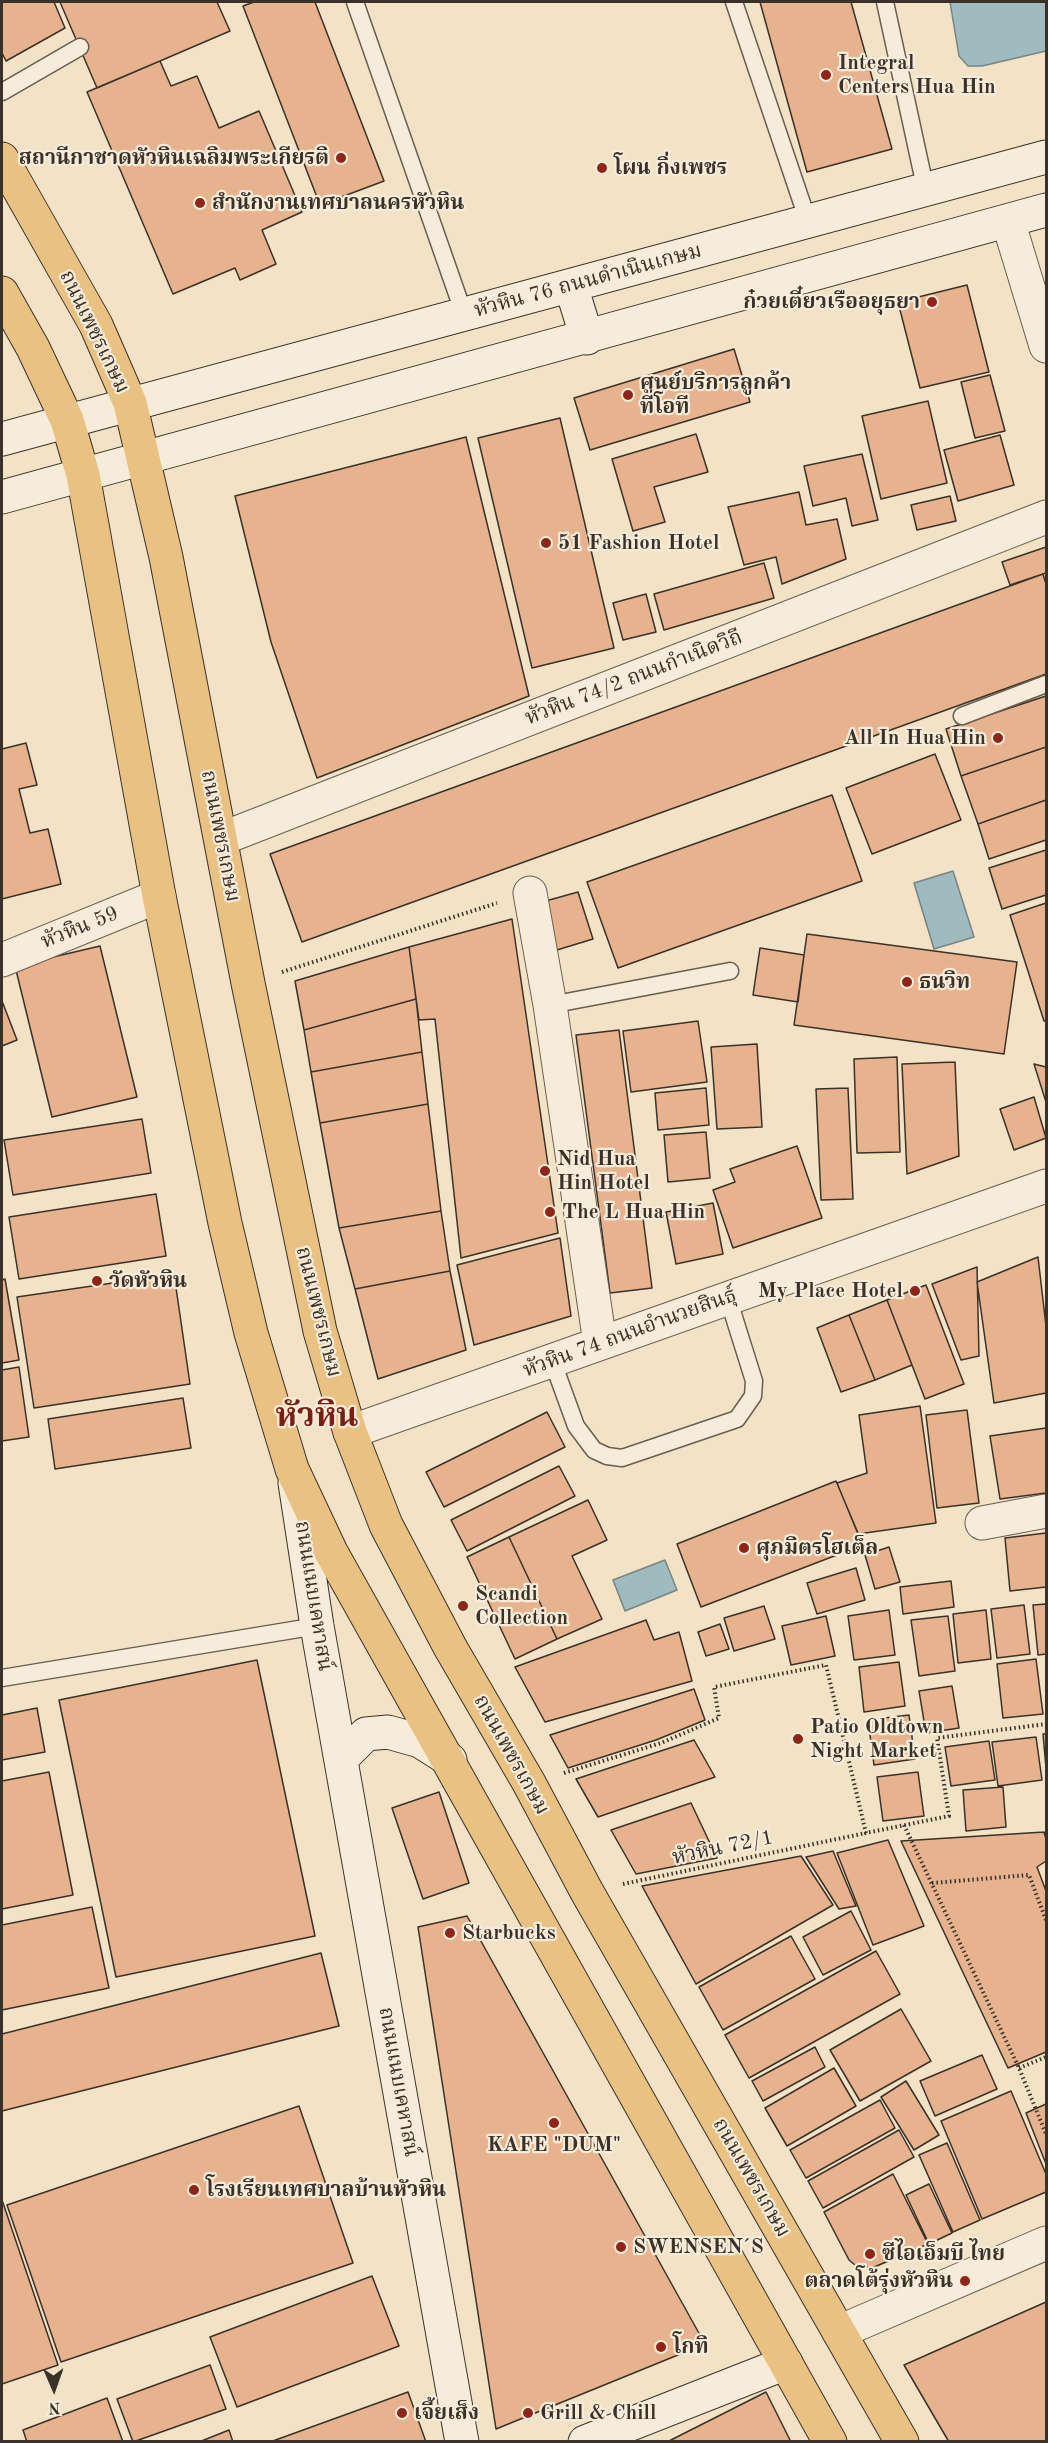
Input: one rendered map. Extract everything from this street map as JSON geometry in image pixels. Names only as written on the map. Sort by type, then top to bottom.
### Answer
[{"type":"main road","name":"ถนนเพชรเกษม","points":[[2,159],[96,325],[130,404],[166,556],[248,983],[315,1309],[350,1432],[386,1525],[450,1647],[529,1783],[587,1892],[902,2442]]},
{"type":"main road","points":[[2,293],[33,348],[67,420],[82,475],[159,896],[225,1223],[251,1333],[292,1469],[331,1552],[450,1760],[830,2442]]},
{"type":"street","name":"หัวหิน 76 ถนนดำเนินเกษม","points":[[2,439],[1047,157]]},
{"type":"street","points":[[993,172],[1047,346]]},
{"type":"street","points":[[2,497],[1047,210]]},
{"type":"street","points":[[572,286],[587,338]]},
{"type":"street","name":"หัวหิน 74/2 ถนนกำเนิดวิถี","points":[[221,839],[1047,517]]},
{"type":"street","points":[[530,893],[550,1005],[600,1343]]},
{"type":"street","name":"หัวหิน 59","points":[[2,960],[159,896]]},
{"type":"street","name":"หัวหิน 74 ถนนอำนวยสินธุ์","points":[[350,1432],[1047,1186]]},
{"type":"street","name":"ถนนแนบเคหาสน์","points":[[292,1469],[317,1626],[462,2442]]},
{"type":"street","points":[[982,1522],[1047,1511]]},
{"type":"street","points":[[341,1759],[366,1734],[388,1732],[420,1741],[450,1760]]},
{"type":"street","points":[[839,2332],[1047,2243]]},
{"type":"street","points":[[585,2442],[786,2363]]},
{"type":"lane","points":[[355,2],[464,314]]},
{"type":"lane","points":[[734,2],[808,221]]},
{"type":"lane","points":[[885,2],[926,191]]},
{"type":"lane","points":[[2,92],[80,47]]},
{"type":"lane","points":[[962,716],[1047,684]]},
{"type":"lane","points":[[550,1005],[730,971]]},
{"type":"lane","points":[[552,1360],[576,1426],[594,1450],[607,1456],[622,1458],[737,1419],[753,1396],[754,1381],[728,1298]]},
{"type":"lane","points":[[2,1678],[317,1626]]},
{"type":"path","points":[[248,983],[530,893]]},
{"type":"path","points":[[529,1783],[661,1743],[719,1718],[714,1687],[826,1665],[866,1833]]},
{"type":"path","name":"หัวหิน 72/1","points":[[587,1892],[949,1815],[937,1738],[1047,1724]]},
{"type":"path","points":[[904,1826],[1019,2068],[1047,2134]]},
{"type":"path","points":[[932,1883],[1029,1875],[1047,1920]]},
{"type":"path","points":[[1019,2068],[1047,2057]]},
{"type":"water","points":[[950,2],[1046,2],[1046,51],[982,66],[968,66],[959,56]]},
{"type":"water","points":[[953,871],[974,937],[934,949],[914,883]]},
{"type":"water","points":[[665,1560],[677,1590],[625,1611],[613,1580]]},
{"type":"building","points":[[2,2],[54,2],[65,28],[6,61],[2,53]]},
{"type":"building","points":[[60,2],[217,2],[230,31],[97,88]]},
{"type":"building","points":[[254,2],[315,2],[384,181],[320,205],[243,6]]},
{"type":"building","name":"Integral Centers Hua Hin","points":[[760,2],[851,2],[892,149],[807,172]]},
{"type":"building","points":[[160,61],[171,86],[197,76],[219,128],[259,111],[302,212],[262,230],[276,264],[240,280],[235,268],[173,294],[87,92]]},
{"type":"building","points":[[967,285],[989,372],[920,388],[898,302]]},
{"type":"building","points":[[734,349],[750,402],[590,450],[574,398]]},
{"type":"building","points":[[990,375],[1005,431],[975,438],[961,382]]},
{"type":"building","points":[[928,401],[947,483],[881,499],[862,416]]},
{"type":"building","name":"51 Fashion Hotel","points":[[560,418],[614,648],[532,668],[478,438]]},
{"type":"building","points":[[696,434],[708,472],[654,487],[665,522],[633,531],[612,459]]},
{"type":"building","points":[[1000,435],[1014,485],[958,501],[944,450]]},
{"type":"building","points":[[466,437],[529,696],[317,778],[271,642],[235,496]]},
{"type":"building","points":[[862,454],[878,520],[852,526],[846,498],[813,506],[804,466]]},
{"type":"building","points":[[799,492],[806,525],[837,519],[846,559],[782,584],[776,557],[744,565],[728,507]]},
{"type":"building","points":[[950,496],[956,521],[917,530],[911,505]]},
{"type":"building","points":[[1046,547],[1046,573],[1010,585],[1002,562]]},
{"type":"building","points":[[764,563],[774,598],[664,630],[654,594]]},
{"type":"building","points":[[1043,574],[1046,584],[1046,674],[302,942],[270,854]]},
{"type":"building","points":[[646,594],[656,632],[623,640],[613,603]]},
{"type":"building","name":"All In Hua Hin","points":[[1046,696],[1046,747],[961,776],[946,729]]},
{"type":"building","points":[[26,743],[37,785],[19,789],[30,833],[48,829],[61,884],[2,899],[2,749]]},
{"type":"building","points":[[1046,747],[1046,800],[978,824],[961,776]]},
{"type":"building","points":[[935,754],[961,820],[872,854],[846,788]]},
{"type":"building","points":[[832,795],[862,881],[618,968],[587,882]]},
{"type":"building","points":[[1046,800],[1046,840],[989,859],[978,824]]},
{"type":"building","points":[[1046,850],[1046,895],[1002,909],[989,868]]},
{"type":"building","points":[[578,892],[593,939],[557,950],[542,902]]},
{"type":"building","points":[[1046,903],[1046,1021],[1044,1021],[1010,915]]},
{"type":"building","points":[[512,919],[558,1233],[461,1258],[435,1019],[419,1020],[409,947]]},
{"type":"building","name":"ธนวิท","points":[[807,934],[1017,962],[1004,1054],[794,1025]]},
{"type":"building","points":[[100,946],[137,1097],[52,1117],[15,966]]},
{"type":"building","points":[[409,947],[416,999],[304,1030],[295,981]]},
{"type":"building","points":[[760,948],[804,955],[798,1002],[753,995]]},
{"type":"building","points":[[416,999],[422,1052],[311,1072],[304,1030]]},
{"type":"building","points":[[2,1001],[17,1040],[2,1046]]},
{"type":"building","points":[[698,1021],[707,1082],[631,1092],[623,1031]]},
{"type":"building","points":[[619,1030],[652,1288],[610,1293],[576,1035]]},
{"type":"building","points":[[757,1044],[762,1127],[717,1129],[711,1047]]},
{"type":"building","points":[[422,1052],[428,1104],[320,1123],[311,1072]]},
{"type":"building","points":[[897,1057],[900,1152],[857,1153],[854,1059]]},
{"type":"building","points":[[955,1062],[959,1156],[907,1174],[902,1064]]},
{"type":"building","points":[[1034,1064],[1046,1067],[1046,1102]]},
{"type":"building","points":[[706,1088],[709,1125],[658,1130],[655,1093]]},
{"type":"building","points":[[848,1088],[853,1199],[821,1200],[816,1089]]},
{"type":"building","points":[[1034,1097],[1046,1138],[1014,1150],[1000,1109]]},
{"type":"building","points":[[428,1104],[441,1211],[339,1228],[320,1123]]},
{"type":"building","points":[[142,1119],[151,1173],[13,1195],[4,1140]]},
{"type":"building","points":[[706,1132],[710,1178],[668,1182],[664,1135]]},
{"type":"building","points":[[797,1146],[822,1218],[733,1248],[713,1190],[735,1182],[730,1169]]},
{"type":"building","points":[[156,1194],[166,1256],[19,1279],[9,1217]]},
{"type":"building","points":[[713,1203],[723,1254],[676,1264],[666,1212]]},
{"type":"building","points":[[441,1211],[450,1271],[355,1289],[339,1228]]},
{"type":"building","points":[[560,1238],[571,1316],[474,1345],[457,1265]]},
{"type":"building","points":[[1038,1257],[1046,1326],[1046,1393],[994,1403],[977,1282]]},
{"type":"building","points":[[977,1267],[979,1356],[961,1360],[932,1284]]},
{"type":"building","points":[[450,1271],[466,1350],[378,1379],[355,1289]]},
{"type":"building","points":[[174,1274],[190,1384],[34,1408],[17,1297]]},
{"type":"building","points":[[5,1279],[19,1360],[2,1363],[2,1280]]},
{"type":"building","points":[[926,1285],[964,1384],[925,1399],[887,1300]]},
{"type":"building","points":[[887,1300],[912,1365],[875,1380],[849,1315]]},
{"type":"building","points":[[849,1315],[875,1380],[841,1392],[817,1328]]},
{"type":"building","points":[[19,1367],[29,1437],[2,1441],[2,1370]]},
{"type":"building","points":[[183,1398],[191,1448],[55,1469],[48,1419]]},
{"type":"building","points":[[920,1406],[936,1523],[858,1534],[837,1483],[867,1473],[859,1415]]},
{"type":"building","points":[[967,1410],[979,1503],[937,1508],[926,1415]]},
{"type":"building","points":[[547,1412],[565,1447],[444,1507],[426,1472]]},
{"type":"building","points":[[1046,1428],[1046,1493],[1000,1499],[990,1436]]},
{"type":"building","points":[[559,1466],[575,1496],[467,1551],[451,1520]]},
{"type":"building","points":[[836,1481],[863,1545],[701,1607],[677,1544]]},
{"type":"building","points":[[588,1500],[607,1540],[572,1556],[602,1619],[557,1639],[509,1537]]},
{"type":"building","points":[[1046,1533],[1046,1587],[1010,1591],[1005,1538]]},
{"type":"building","points":[[509,1537],[557,1639],[515,1659],[467,1557]]},
{"type":"building","points":[[889,1547],[900,1582],[875,1589],[865,1555]]},
{"type":"building","points":[[856,1568],[865,1600],[817,1614],[807,1583]]},
{"type":"building","points":[[951,1581],[954,1607],[903,1614],[900,1587]]},
{"type":"building","points":[[1046,1604],[1046,1654],[1038,1655],[1033,1605]]},
{"type":"building","points":[[1024,1605],[1030,1654],[997,1658],[991,1609]]},
{"type":"building","points":[[764,1606],[775,1639],[734,1651],[724,1618]]},
{"type":"building","points":[[889,1610],[895,1655],[854,1660],[848,1616]]},
{"type":"building","points":[[986,1610],[991,1659],[958,1663],[953,1614]]},
{"type":"building","points":[[826,1616],[835,1656],[791,1665],[782,1626]]},
{"type":"building","points":[[948,1616],[955,1671],[919,1676],[911,1620]]},
{"type":"building","points":[[646,1620],[654,1640],[679,1632],[692,1681],[545,1722],[515,1667]]},
{"type":"building","points":[[720,1624],[729,1649],[706,1656],[698,1632]]},
{"type":"building","points":[[1036,1659],[1043,1714],[1003,1718],[997,1664]]},
{"type":"building","points":[[257,1660],[315,1936],[116,1977],[59,1700]]},
{"type":"building","points":[[899,1662],[905,1706],[864,1712],[859,1667]]},
{"type":"building","points":[[952,1686],[959,1728],[926,1733],[919,1691]]},
{"type":"building","points":[[694,1689],[705,1720],[656,1740],[568,1768],[550,1735]]},
{"type":"building","points":[[37,1708],[45,1752],[2,1760],[2,1715]]},
{"type":"building","points":[[909,1715],[915,1759],[874,1765],[868,1720]]},
{"type":"building","points":[[1043,1734],[1046,1734],[1046,1768]]},
{"type":"building","points":[[1036,1737],[1042,1780],[998,1786],[992,1742]]},
{"type":"building","points":[[694,1740],[715,1777],[598,1817],[576,1779]]},
{"type":"building","points":[[989,1741],[995,1780],[951,1786],[945,1747]]},
{"type":"building","points":[[49,1772],[73,1895],[2,1909],[2,1781]]},
{"type":"building","points":[[918,1772],[924,1816],[883,1821],[877,1777]]},
{"type":"building","points":[[1003,1787],[1006,1827],[966,1831],[963,1790]]},
{"type":"building","points":[[439,1792],[469,1883],[423,1899],[392,1808]]},
{"type":"building","points":[[691,1803],[717,1858],[636,1874],[611,1830]]},
{"type":"building","points":[[1044,1832],[1046,1861],[1037,1867],[1046,1891],[1046,2052],[1008,2068],[901,1841]]},
{"type":"building","points":[[888,1840],[924,1926],[873,1945],[837,1853]]},
{"type":"building","points":[[833,1851],[856,1906],[839,1909],[806,1857]]},
{"type":"building","points":[[801,1856],[833,1905],[696,1984],[642,1886]]},
{"type":"building","points":[[92,1907],[109,1988],[2,2010],[2,1925]]},
{"type":"building","points":[[851,1911],[871,1950],[823,1975],[803,1937]]},
{"type":"building","points":[[467,1916],[705,2344],[496,2429],[418,1927]]},
{"type":"building","points":[[791,1936],[815,1979],[723,2030],[699,1987]]},
{"type":"building","points":[[876,1951],[900,1994],[749,2078],[725,2035]]},
{"type":"building","points":[[321,1953],[339,2026],[2,2111],[2,2034]]},
{"type":"building","points":[[901,2009],[931,2061],[860,2101],[830,2050]]},
{"type":"building","points":[[815,2047],[825,2067],[763,2101],[752,2081]]},
{"type":"building","points":[[982,2055],[997,2089],[935,2116],[920,2081]]},
{"type":"building","points":[[834,2068],[856,2106],[787,2146],[765,2108]]},
{"type":"building","points":[[906,2081],[939,2135],[914,2150],[881,2097]]},
{"type":"building","points":[[1011,2091],[1046,2174],[1046,2192],[982,2219],[941,2121]]},
{"type":"building","points":[[880,2100],[895,2128],[806,2178],[790,2150]]},
{"type":"building","points":[[1046,2104],[1046,2164],[1026,2113]]},
{"type":"building","points":[[299,2106],[353,2263],[61,2362],[7,2205]]},
{"type":"building","points":[[899,2130],[914,2157],[823,2208],[808,2181]]},
{"type":"building","points":[[947,2143],[980,2220],[953,2232],[919,2155]]},
{"type":"building","points":[[893,2174],[928,2244],[872,2268],[855,2265],[849,2260],[824,2212]]},
{"type":"building","points":[[929,2184],[952,2233],[929,2244],[906,2195]]},
{"type":"building","points":[[2,2200],[58,2365],[2,2384]]},
{"type":"building","points":[[372,2276],[399,2346],[237,2407],[210,2337]]},
{"type":"building","points":[[1046,2302],[1046,2442],[949,2442],[904,2365]]},
{"type":"building","points":[[210,2365],[226,2409],[133,2442],[117,2399]]},
{"type":"building","points":[[408,2392],[426,2442],[270,2442]]},
{"type":"building","points":[[766,2392],[791,2442],[667,2442]]},
{"type":"building","points":[[107,2398],[123,2442],[27,2442],[23,2430]]},
{"type":"building","points":[[229,2430],[233,2442],[199,2442]]},
{"type":"place","name":"Integral Centers Hua Hin","points":[[826,75]]},
{"type":"place","name":"สถานีกาชาดหัวหินเฉลิมพระเกียรติ","points":[[341,158]]},
{"type":"place","name":"โผน กิ่งเพชร","points":[[602,168]]},
{"type":"place","name":"สำนักงานเทศบาลนครหัวหิน","points":[[200,203]]},
{"type":"place","name":"ก๋วยเตี๋ยวเรืออยุธยา","points":[[932,302]]},
{"type":"place","name":"ศูนย์บริการลูกค้า ทีโอที","points":[[628,395]]},
{"type":"place","name":"51 Fashion Hotel","points":[[546,543]]},
{"type":"place","name":"All In Hua Hin","points":[[998,738]]},
{"type":"place","name":"ธนวิท","points":[[907,982]]},
{"type":"place","name":"Nid Hua Hin Hotel","points":[[545,1171]]},
{"type":"place","name":"The L Hua Hin","points":[[550,1212]]},
{"type":"place","name":"วัดหัวหิน","points":[[97,1281]]},
{"type":"place","name":"My Place Hotel","points":[[915,1291]]},
{"type":"place","name":"ศุภมิตรโฮเต็ล","points":[[744,1548]]},
{"type":"place","name":"Scandi Collection","points":[[463,1606]]},
{"type":"place","name":"Patio Oldtown Night Market","points":[[798,1739]]},
{"type":"place","name":"Starbucks","points":[[450,1933]]},
{"type":"place","name":"KAFE \"DUM\"","points":[[554,2123]]},
{"type":"place","name":"โรงเรียนเทศบาลบ้านหัวหิน","points":[[194,2190]]},
{"type":"place","name":"SWENSEN´S","points":[[621,2247]]},
{"type":"place","name":"ซีไอเอ็มบี ไทย","points":[[870,2254]]},
{"type":"place","name":"ตลาดโต้รุ่งหัวหิน","points":[[965,2281]]},
{"type":"place","name":"โกทิ","points":[[661,2347]]},
{"type":"place","name":"เจี้ยเส็ง","points":[[402,2413]]},
{"type":"place","name":"Grill & Chill","points":[[528,2413]]},
{"type":"district","name":"หัวหิน","points":[[317,1417]]}]
